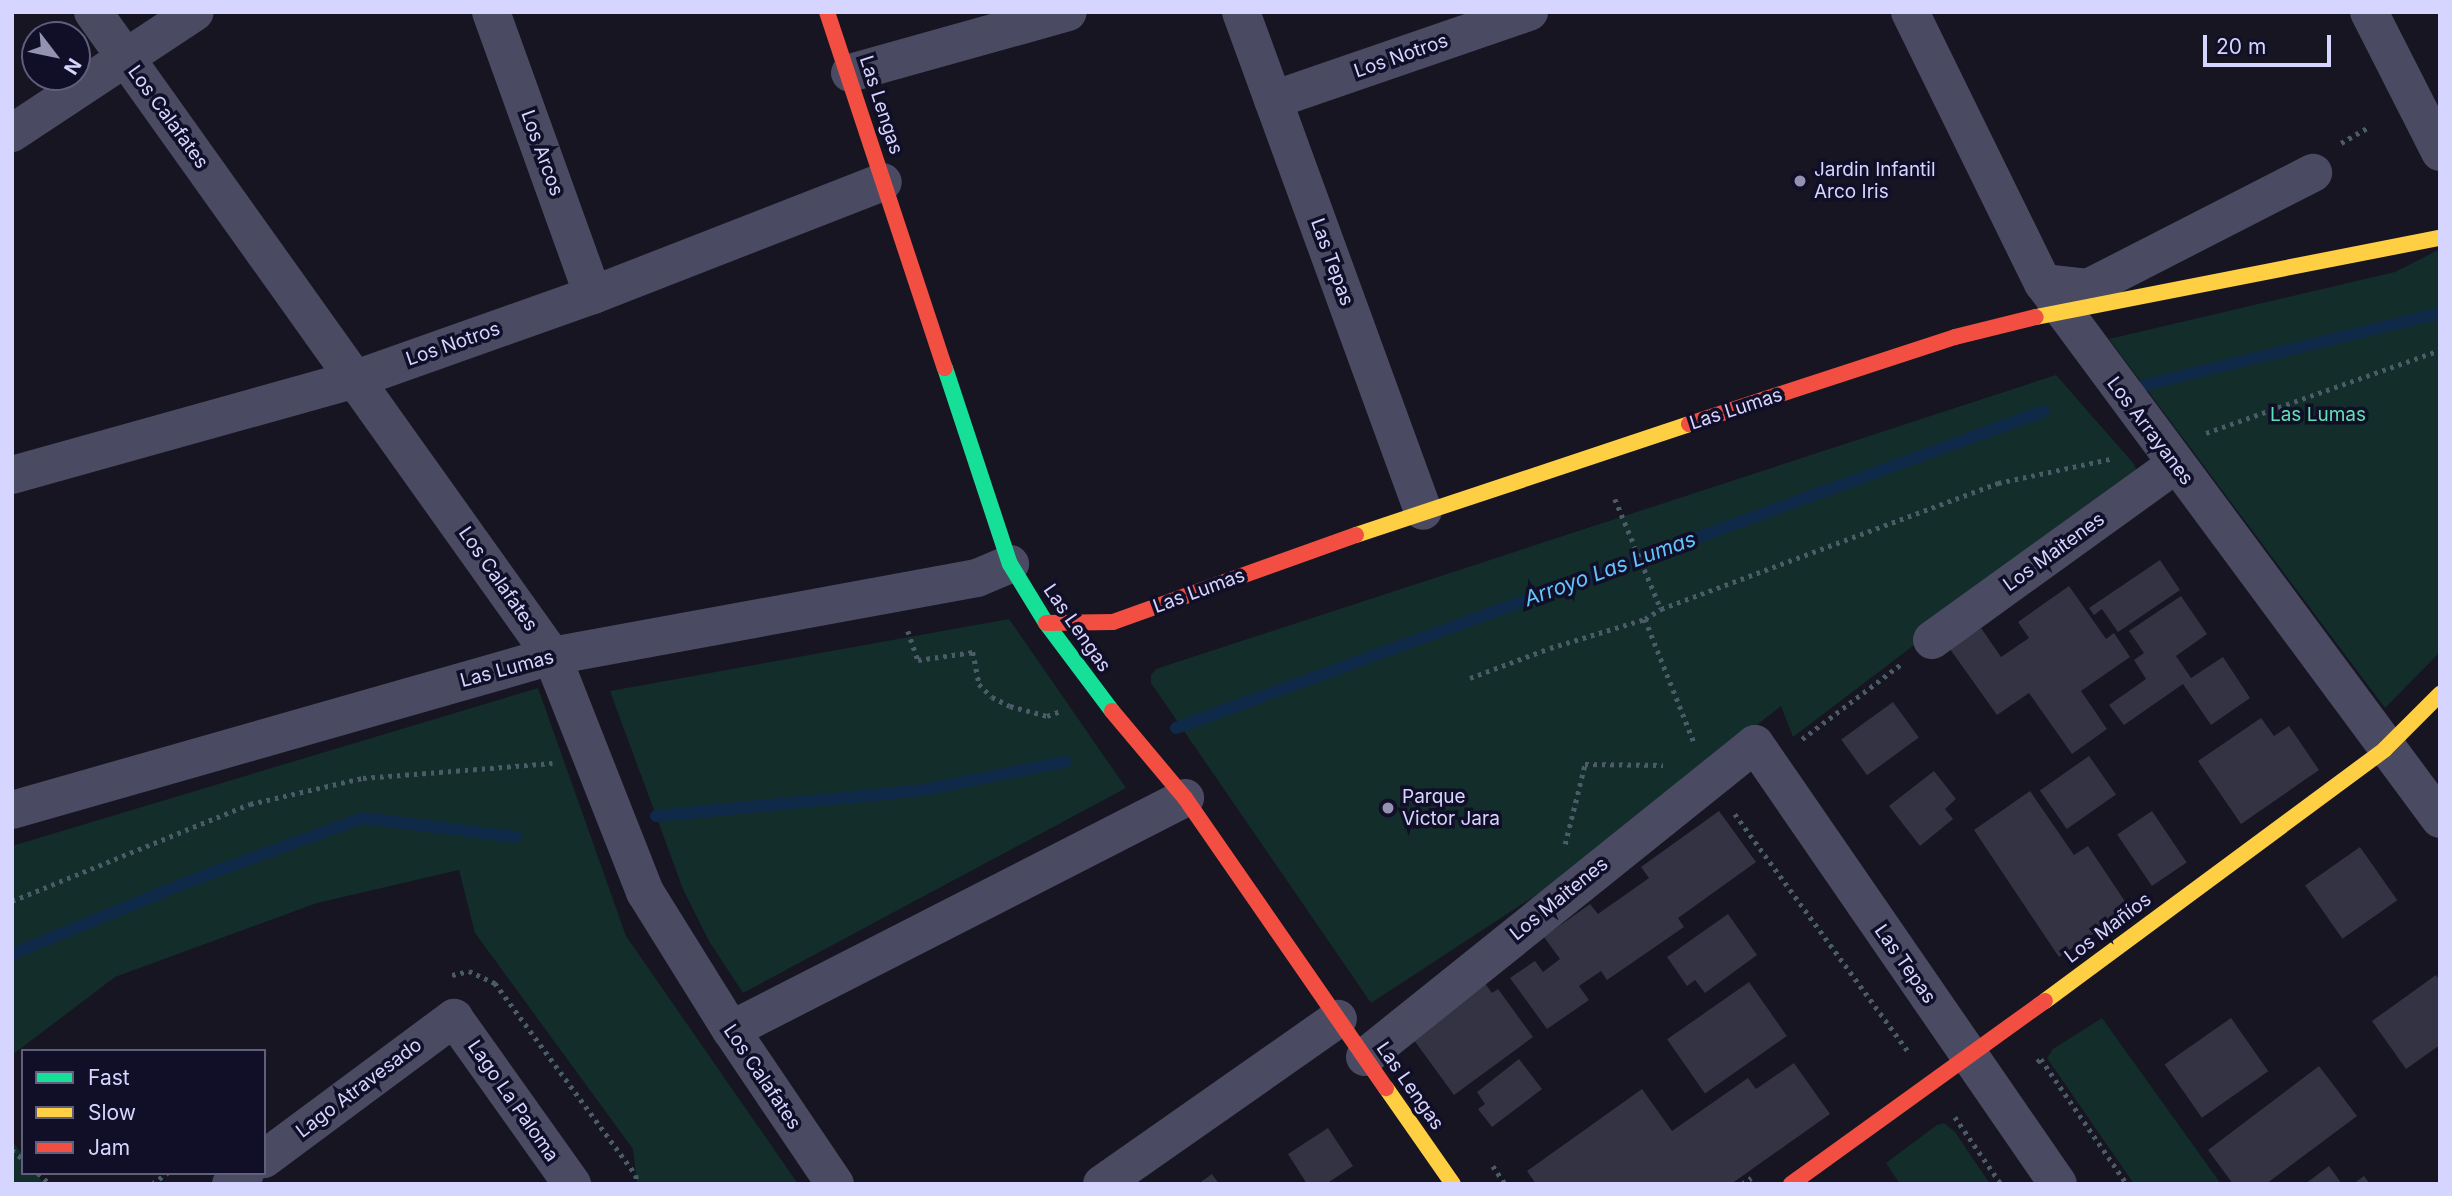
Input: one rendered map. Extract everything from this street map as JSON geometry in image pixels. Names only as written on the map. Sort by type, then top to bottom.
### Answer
[{"type":"street","name":"Los Calafates","points":[[93,12],[552,656],[645,892],[730,1030],[835,1184]]},
{"type":"street","points":[[12,133],[195,12]]},
{"type":"street","name":"Los Arcos","points":[[491,12],[593,295]]},
{"type":"street","name":"Las Lengas","points":[[827,12],[1010,564],[1046,623],[1098,694],[1185,798],[1453,1184]]},
{"type":"street","points":[[849,73],[1068,12]]},
{"type":"street","name":"Las Tepas","points":[[1241,12],[1423,511]]},
{"type":"street","name":"Los Notros","points":[[1273,100],[1529,12]]},
{"type":"street","name":"Los Arrayanes","points":[[1910,12],[2054,296],[2169,456],[2358,706],[2385,749],[2440,819]]},
{"type":"street","points":[[2369,12],[2440,152]]},
{"type":"street","points":[[2054,296],[2088,288],[2322,161]]},
{"type":"street","name":"Los Notros","points":[[12,475],[356,379],[593,295],[883,182]]},
{"type":"street","name":"Las Lumas","points":[[1046,623],[1113,622],[1423,511],[1955,337],[2054,296],[2440,238]]},
{"type":"street","name":"Los Maitenes","points":[[1932,640],[2169,456]]},
{"type":"street","name":"Las Lumas","points":[[12,810],[552,656],[977,578],[1010,564]]},
{"type":"street","name":"Los Mañíos","points":[[1791,1184],[1969,1057],[2385,749],[2440,694]]},
{"type":"street","name":"Las Tepas","points":[[1761,754],[2058,1184]]},
{"type":"street","name":"Los Maitenes","points":[[1365,1057],[1710,776],[1761,754]]},
{"type":"street","points":[[730,1030],[1185,798]]},
{"type":"street","name":"Lago Atravesado","points":[[266,1158],[454,1018]]},
{"type":"street","name":"Lago La Paloma","points":[[454,1018],[572,1184]]},
{"type":"street","points":[[1102,1184],[1338,1018]]},
{"type":"path","points":[[2322,161],[2367,128]]},
{"type":"path","points":[[1470,678],[1550,648],[1645,619],[1661,609],[1998,483],[2169,456],[2440,350]]},
{"type":"path","points":[[1615,499],[1647,581],[1661,609]]},
{"type":"path","points":[[1645,619],[1698,753]]},
{"type":"path","points":[[906,626],[918,660],[973,652],[979,684],[992,696],[1010,706],[1047,716],[1068,708]]},
{"type":"path","points":[[1761,754],[1932,640]]},
{"type":"path","points":[[12,901],[250,804],[363,778],[591,760]]},
{"type":"path","points":[[1563,851],[1585,764],[1677,765]]},
{"type":"path","points":[[1732,810],[1915,1062]]},
{"type":"path","points":[[1957,1120],[2001,1184]]},
{"type":"path","points":[[1742,1184],[1753,1176]]},
{"type":"green space","name":"Las Lumas","points":[[2440,249],[2440,652],[2385,708],[2109,339],[2395,272]]},
{"type":"green space","name":"Parque Victor Jara","points":[[2056,375],[2134,464],[2138,475],[1793,737],[1781,706],[1559,880],[1371,1003],[1151,683],[1151,675],[1156,669]]},
{"type":"green space","points":[[1009,619],[1126,788],[743,993],[709,941],[683,889],[610,691]]},
{"type":"green space","points":[[538,688],[626,936],[798,1184],[637,1184],[633,1149],[475,933],[459,870],[317,903],[115,977],[12,1055],[12,846]]},
{"type":"green space","points":[[2102,1018],[2221,1184],[2134,1184],[2047,1058],[2053,1049]]},
{"type":"green space","points":[[1944,1123],[1955,1132],[1990,1184],[1900,1184],[1886,1163],[1937,1125]]},
{"type":"green space","points":[[12,1141],[21,1152],[21,1175],[37,1175],[44,1184],[12,1184]]},
{"type":"building","points":[[2160,560],[2180,590],[2118,632],[2102,609],[2094,615],[2089,608]]},
{"type":"building","points":[[2069,586],[2106,639],[2114,633],[2130,657],[2081,691],[2107,729],[2072,754],[2029,693],[1997,715],[1950,649],[1981,628],[2001,657],[2029,638],[2018,622]]},
{"type":"building","points":[[2181,596],[2207,634],[2176,656],[2191,678],[2223,657],[2250,698],[2211,725],[2183,684],[2124,725],[2109,705],[2146,679],[2134,660],[2144,653],[2129,631]]},
{"type":"building","points":[[1893,702],[1919,738],[1867,775],[1841,740]]},
{"type":"building","points":[[2261,718],[2274,736],[2289,726],[2319,770],[2241,824],[2198,761]]},
{"type":"building","points":[[2089,756],[2116,795],[2067,829],[2040,790]]},
{"type":"building","points":[[1934,771],[1956,799],[1945,809],[1953,819],[1920,846],[1889,806]]},
{"type":"building","points":[[2030,791],[2074,855],[2088,846],[2130,909],[2059,957],[1974,830]]},
{"type":"building","points":[[1719,811],[1756,862],[1678,918],[1684,927],[1607,980],[1601,971],[1579,986],[1589,1000],[1547,1029],[1510,978],[1535,961],[1543,972],[1560,959],[1544,937],[1590,904],[1598,914],[1649,878],[1641,867]]},
{"type":"building","points":[[2152,811],[2187,862],[2152,886],[2117,834]]},
{"type":"building","points":[[2360,847],[2397,900],[2342,939],[2305,885]]},
{"type":"building","points":[[1728,914],[1757,955],[1705,993],[1695,980],[1687,986],[1667,957]]},
{"type":"building","points":[[2436,975],[2440,980],[2440,1045],[2406,1069],[2372,1021]]},
{"type":"building","points":[[1484,982],[1492,993],[1498,989],[1533,1037],[1454,1095],[1411,1036]]},
{"type":"building","points":[[1749,982],[1787,1036],[1705,1093],[1667,1039]]},
{"type":"building","points":[[2231,1018],[2268,1071],[2202,1118],[2165,1064]]},
{"type":"building","points":[[1519,1059],[1542,1089],[1492,1127],[1478,1109],[1485,1104],[1477,1092]]},
{"type":"building","points":[[1794,1063],[1830,1114],[1731,1184],[1536,1184],[1527,1171],[1642,1089],[1672,1131],[1748,1078],[1756,1089]]},
{"type":"building","points":[[2319,1066],[2357,1116],[2266,1184],[2233,1184],[2208,1150]]},
{"type":"building","points":[[1328,1128],[1353,1166],[1326,1184],[1307,1184],[1288,1154]]},
{"type":"building","points":[[2329,1166],[2342,1184],[2305,1184]]},
{"type":"building","points":[[1212,1174],[1219,1184],[1198,1184]]},
{"type":"building","points":[[2364,1176],[2370,1184],[2353,1184]]},
{"type":"waterway","points":[[2145,385],[2440,313]]},
{"type":"waterway","name":"Arroyo Las Lumas","points":[[1176,728],[2044,411]]},
{"type":"waterway","points":[[656,816],[918,791],[1065,762]]},
{"type":"waterway","points":[[12,954],[190,881],[362,818],[516,837]]},
{"type":"traffic: fast","points":[[945,368],[1010,564],[1046,623],[1112,711]]},
{"type":"traffic: slow","points":[[2036,317],[2440,238]]},
{"type":"traffic: slow","points":[[1356,535],[1689,424]]},
{"type":"traffic: slow","points":[[2045,1001],[2385,749],[2440,694]]},
{"type":"traffic: slow","points":[[1386,1088],[1453,1184]]},
{"type":"traffic: jam","points":[[827,12],[945,368]]},
{"type":"traffic: jam","points":[[1689,424],[1955,337],[2036,317]]},
{"type":"traffic: jam","points":[[1046,623],[1113,622],[1356,535]]},
{"type":"traffic: jam","points":[[1112,711],[1185,798],[1386,1088]]},
{"type":"traffic: jam","points":[[1791,1184],[2045,1001]]},
{"type":"place","name":"Jardin Infantil Arco Iris","points":[[1800,181]]},
{"type":"place","name":"Parque Victor Jara","points":[[1388,808]]}]
